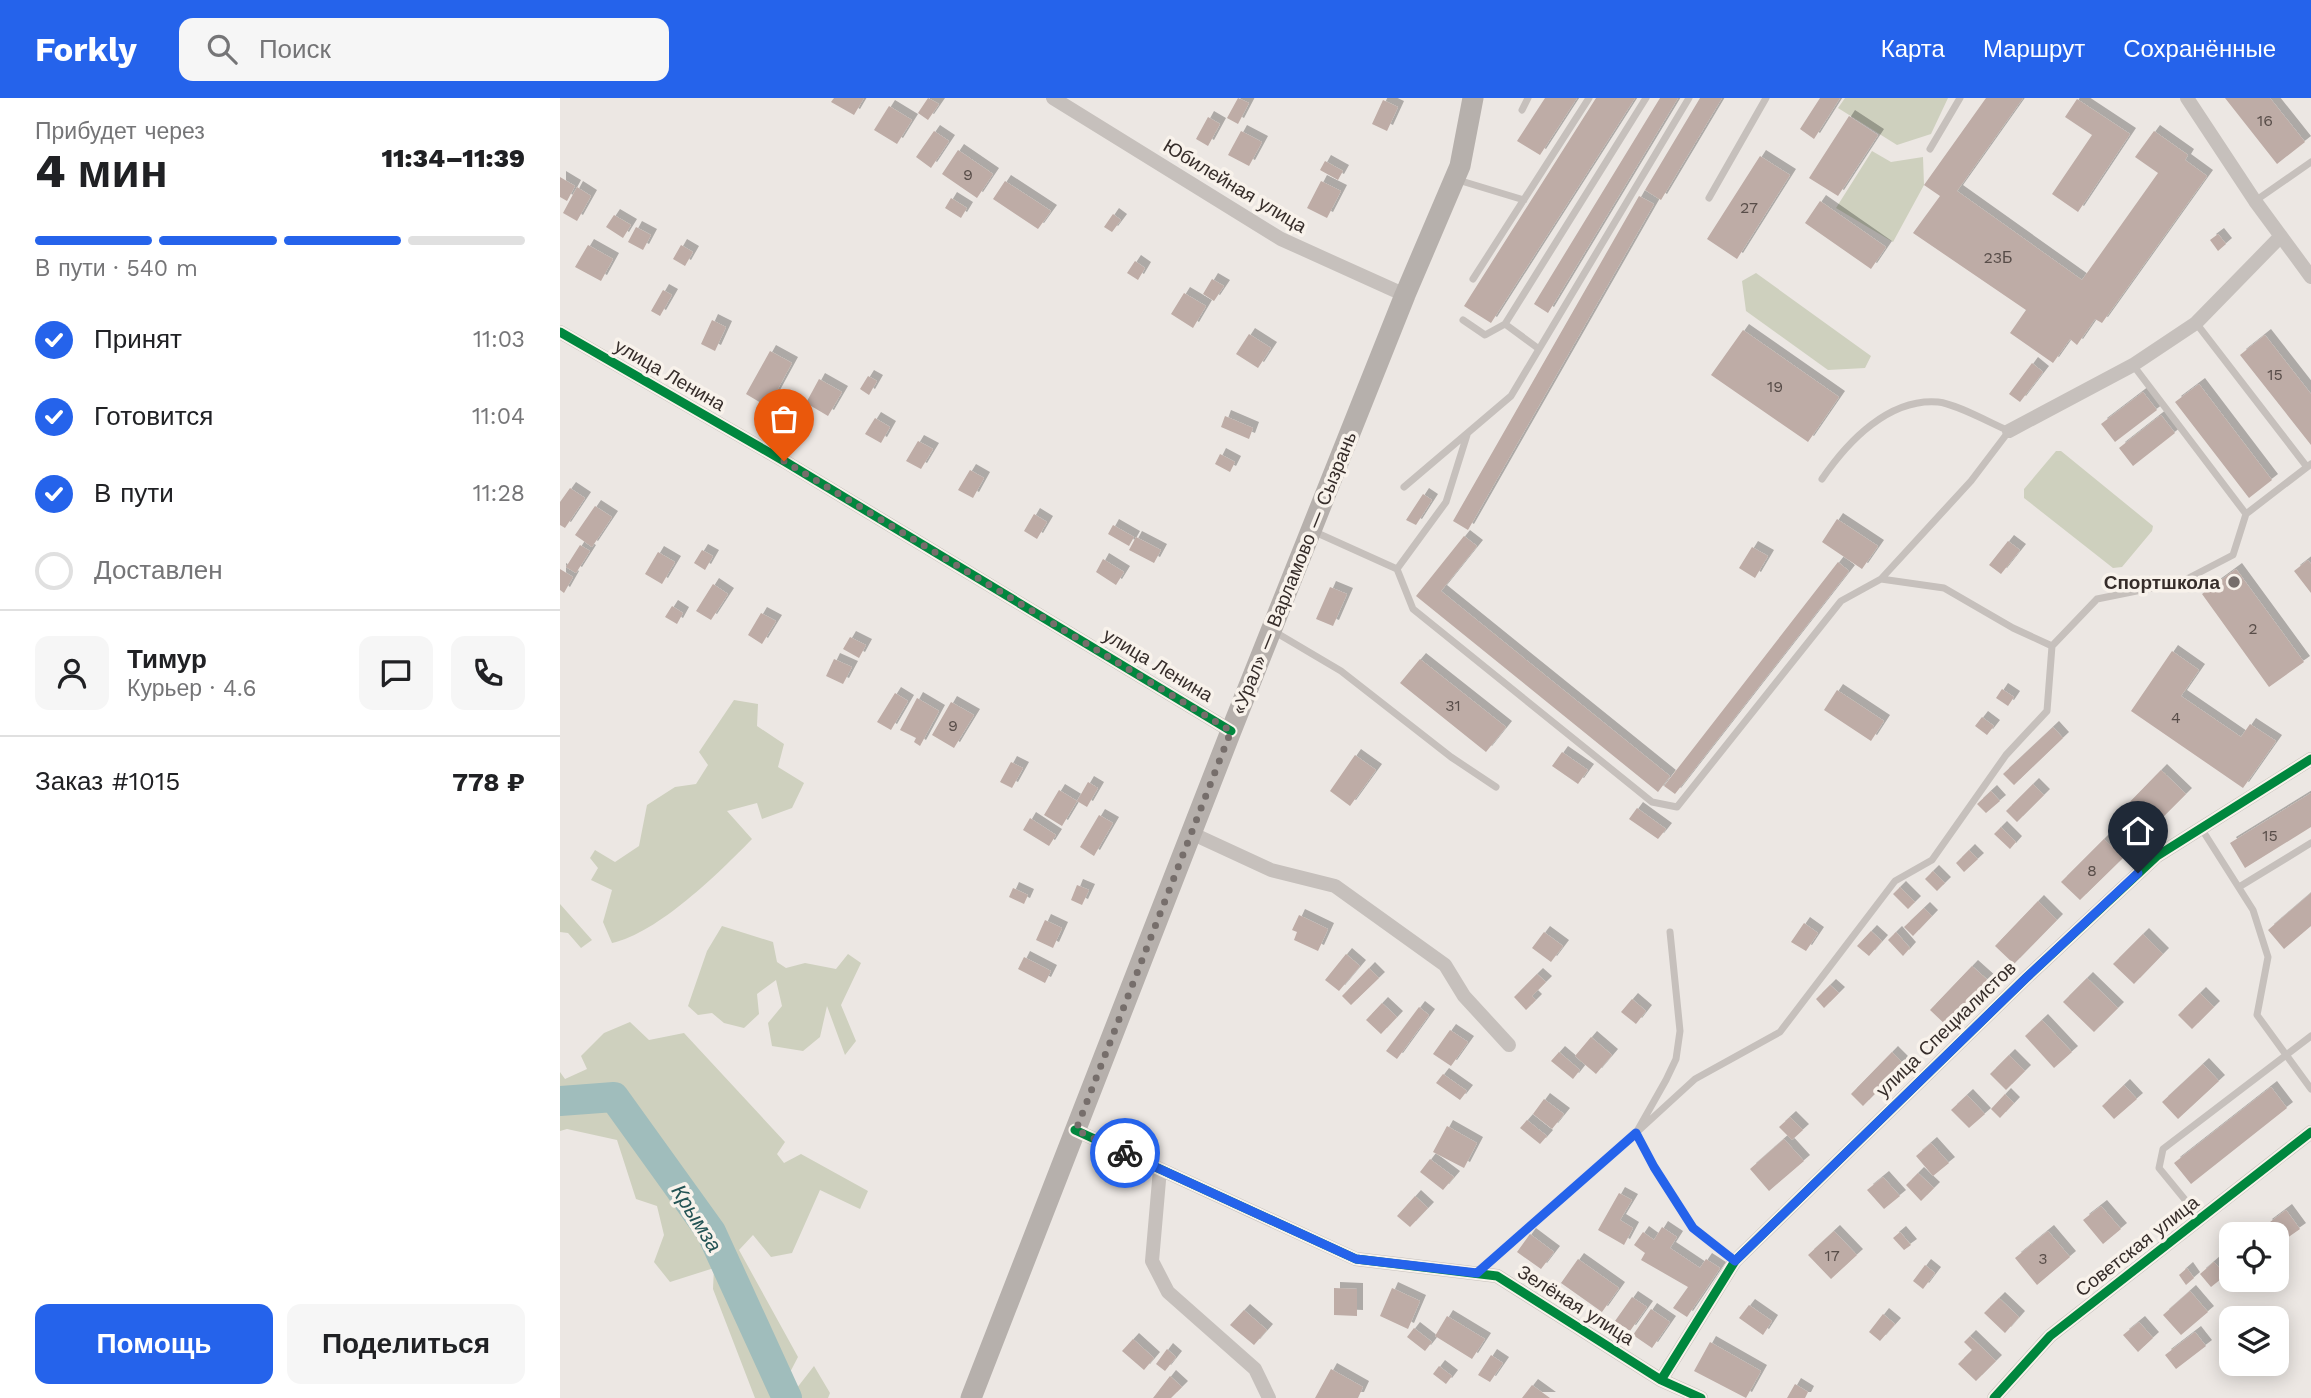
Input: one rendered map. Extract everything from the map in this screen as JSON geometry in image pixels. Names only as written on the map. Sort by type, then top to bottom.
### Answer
[{"type":"main road","name":"«Урал» — Варламово — Сызрань","points":[[971,1398],[1271,629],[1405,295],[1455,179],[1473,98]]},
{"type":"street","name":"Юбилейная улица","points":[[1053,98],[1281,239],[1405,295]]},
{"type":"street","points":[[2187,98],[2255,201],[2311,277]]},
{"type":"street","points":[[2008,431],[2133,365],[2196,323],[2281,236]]},
{"type":"street","name":"улица Ленина","points":[[560,332],[784,461],[1231,731]]},
{"type":"street","name":"улица Специалистов","points":[[1661,1380],[1735,1261],[2026,978],[2157,856],[2311,759]]},
{"type":"street","points":[[1191,833],[1270,870],[1335,886],[1445,965],[1464,996],[1509,1045]]},
{"type":"street","name":"Зелёная улица","points":[[1076,1130],[1356,1259],[1497,1276],[1661,1380],[1701,1398]]},
{"type":"street","name":"Советская улица","points":[[1994,1398],[2049,1336],[2311,1132]]},
{"type":"street","points":[[1160,1169],[1152,1261],[1168,1292],[1255,1369],[1269,1398]]},
{"type":"lane","points":[[1522,110],[1528,98]]},
{"type":"lane","points":[[1473,279],[1589,98]]},
{"type":"lane","points":[[1463,320],[1485,335],[1505,324],[1646,98]]},
{"type":"lane","points":[[1404,487],[1511,396],[1689,98]]},
{"type":"lane","points":[[1709,198],[1766,98]]},
{"type":"lane","points":[[1930,149],[1960,98]]},
{"type":"lane","points":[[2255,201],[2311,162]]},
{"type":"lane","points":[[1455,179],[1524,200]]},
{"type":"lane","points":[[1477,1273],[1695,1079],[1780,1032],[1895,881],[1932,860],[2006,755],[2047,711],[2052,646],[2096,599],[2181,582],[2233,555],[2246,514],[2309,466],[2196,323]]},
{"type":"lane","points":[[1505,324],[1539,349]]},
{"type":"lane","points":[[2133,365],[2246,514]]},
{"type":"lane","points":[[1311,530],[1397,569],[1413,609],[1652,802],[1677,807],[1841,601],[1881,579],[1971,481],[2008,431],[1941,402],[1903,404],[1843,448],[1822,478]]},
{"type":"lane","points":[[1397,569],[1446,502],[1467,435]]},
{"type":"lane","points":[[1881,579],[1944,588],[2013,628],[2052,646]]},
{"type":"lane","points":[[1271,629],[1341,671],[1451,757],[1496,787]]},
{"type":"lane","points":[[2201,828],[2253,910],[2269,957],[2258,1015],[2284,1056],[2311,1089]]},
{"type":"lane","points":[[2239,887],[2311,843]]},
{"type":"lane","points":[[1636,1133],[1676,1059],[1680,1031],[1670,932]]},
{"type":"lane","points":[[2200,1218],[2159,1167],[2163,1149],[2311,1036]]},
{"type":"lane","points":[[1636,1133],[1693,1228],[1735,1261]]},
{"type":"green space","points":[[1845,98],[1948,98],[1931,134],[1897,145],[1838,108]]},
{"type":"green space","points":[[1872,151],[1891,162],[1923,157],[1924,185],[1893,242],[1836,208]]},
{"type":"green space","points":[[1756,273],[1871,356],[1865,368],[1828,370],[1746,311],[1742,281]]},
{"type":"green space","points":[[2056,451],[2061,451],[2153,526],[2152,531],[2122,567],[2113,568],[2024,498],[2024,489]]},
{"type":"green space","points":[[734,700],[758,704],[757,726],[784,744],[778,767],[804,783],[792,808],[762,819],[757,803],[727,811],[752,839],[668,915],[630,937],[612,943],[603,922],[612,890],[591,880],[598,868],[590,858],[595,850],[615,862],[639,846],[647,805],[675,787],[696,784],[708,765],[699,752]]},
{"type":"green space","points":[[560,904],[592,940],[581,948],[568,933],[560,932]]},
{"type":"green space","points":[[722,926],[773,942],[777,962],[786,968],[805,963],[836,969],[848,954],[861,963],[841,1005],[856,1041],[845,1055],[827,1006],[820,1037],[803,1051],[772,1046],[768,1023],[782,1006],[776,980],[757,994],[759,1014],[744,1028],[724,1023],[712,1013],[698,1015],[688,1006],[707,951]]},
{"type":"green space","points":[[630,1022],[649,1040],[684,1033],[785,1142],[777,1154],[784,1163],[801,1154],[868,1191],[860,1209],[820,1190],[792,1253],[771,1257],[753,1235],[739,1250],[798,1357],[787,1378],[793,1393],[814,1366],[830,1393],[828,1398],[755,1398],[713,1289],[714,1268],[670,1282],[654,1262],[664,1235],[657,1206],[636,1199],[617,1140],[567,1129],[560,1131],[560,1072],[565,1079],[587,1069],[581,1056],[604,1033]]},
{"type":"building","points":[[834,98],[864,98],[854,115],[831,102]]},
{"type":"building","points":[[928,98],[939,104],[928,120],[918,113]]},
{"type":"building","points":[[1238,98],[1249,103],[1238,124],[1227,118]]},
{"type":"building","points":[[1545,98],[1577,98],[1540,155],[1517,141]]},
{"type":"building","points":[[1596,98],[1635,98],[1491,323],[1464,306]]},
{"type":"building","points":[[1660,98],[1678,98],[1548,313],[1534,304]]},
{"type":"building","points":[[1700,98],[1722,98],[1661,200],[1645,190]]},
{"type":"building","points":[[1820,98],[1840,98],[1814,139],[1800,129]]},
{"type":"building","points":[[1986,98],[2023,98],[1957,191],[2082,280],[2158,173],[2135,157],[2154,131],[2188,155],[2185,160],[2207,176],[2102,323],[2095,319],[2077,345],[2070,339],[2053,363],[2010,333],[2026,310],[1913,233],[1940,196],[1924,185]]},
{"type":"building","points":[[2225,98],[2270,98],[2305,142],[2277,164]]},
{"type":"building","points":[[2077,99],[2130,134],[2078,212],[2052,194],[2092,135],[2065,117]]},
{"type":"building","points":[[1383,100],[1398,107],[1387,131],[1372,124]]},
{"type":"building","points":[[889,106],[912,120],[897,144],[874,130]]},
{"type":"building","points":[[1849,116],[1878,135],[1838,196],[1809,178]]},
{"type":"building","points":[[1208,117],[1220,124],[1208,146],[1196,139]]},
{"type":"building","points":[[934,131],[949,141],[931,168],[916,157]]},
{"type":"building","points":[[1241,131],[1262,142],[1249,166],[1228,155]]},
{"type":"building","points":[[958,150],[993,174],[977,198],[942,174]]},
{"type":"building","points":[[1760,156],[1790,175],[1737,259],[1707,239]]},
{"type":"building","points":[[1325,161],[1343,171],[1338,180],[1320,170]]},
{"type":"building","points":[[560,177],[575,186],[567,201],[560,197]]},
{"type":"building","points":[[1005,181],[1051,211],[1038,229],[993,199]]},
{"type":"building","points":[[1321,181],[1341,191],[1327,218],[1307,208]]},
{"type":"building","points":[[577,187],[591,196],[577,221],[563,213]]},
{"type":"building","points":[[1639,196],[1654,204],[1468,530],[1453,521]]},
{"type":"building","points":[[951,198],[967,208],[961,218],[945,208]]},
{"type":"building","points":[[1820,201],[1886,247],[1871,269],[1805,223]]},
{"type":"building","points":[[1113,214],[1121,220],[1112,232],[1104,227]]},
{"type":"building","points":[[614,215],[631,225],[623,238],[606,227]]},
{"type":"building","points":[[636,227],[651,235],[643,250],[628,242]]},
{"type":"building","points":[[2218,234],[2226,244],[2218,251],[2210,240]]},
{"type":"building","points":[[588,245],[613,259],[601,281],[575,267]]},
{"type":"building","points":[[681,245],[693,252],[685,266],[673,259]]},
{"type":"building","points":[[1135,261],[1145,268],[1138,280],[1127,273]]},
{"type":"building","points":[[1212,279],[1224,286],[1214,301],[1203,294]]},
{"type":"building","points":[[663,290],[672,295],[660,316],[651,311]]},
{"type":"building","points":[[1184,293],[1206,306],[1193,328],[1171,314]]},
{"type":"building","points":[[712,320],[726,327],[715,351],[701,344]]},
{"type":"building","points":[[1743,330],[1839,397],[1808,442],[1711,375]]},
{"type":"building","points":[[1249,334],[1271,348],[1258,368],[1236,354]]},
{"type":"building","points":[[2265,335],[2311,394],[2311,445],[2240,355]]},
{"type":"building","points":[[770,351],[792,363],[768,407],[746,394]]},
{"type":"building","points":[[2032,363],[2043,372],[2020,402],[2009,394]]},
{"type":"building","points":[[868,376],[877,381],[869,395],[860,389]]},
{"type":"building","points":[[819,379],[842,392],[828,416],[806,403]]},
{"type":"building","points":[[2199,384],[2272,480],[2249,498],[2175,402]]},
{"type":"building","points":[[2143,392],[2157,410],[2115,442],[2101,424]]},
{"type":"building","points":[[2161,415],[2175,433],[2133,466],[2119,448]]},
{"type":"building","points":[[1225,416],[1253,428],[1249,439],[1221,427]]},
{"type":"building","points":[[875,418],[890,427],[881,443],[865,434]]},
{"type":"building","points":[[918,441],[933,449],[921,469],[906,461]]},
{"type":"building","points":[[1220,454],[1235,462],[1230,472],[1215,464]]},
{"type":"building","points":[[970,470],[984,478],[973,498],[958,490]]},
{"type":"building","points":[[570,488],[585,498],[565,528],[560,525],[560,502]]},
{"type":"building","points":[[1423,494],[1432,500],[1416,525],[1406,520]]},
{"type":"building","points":[[595,506],[612,517],[592,547],[575,535]]},
{"type":"building","points":[[1034,514],[1047,522],[1037,539],[1024,531]]},
{"type":"building","points":[[1837,519],[1878,546],[1862,569],[1822,542]]},
{"type":"building","points":[[1113,525],[1134,537],[1129,546],[1108,534]]},
{"type":"building","points":[[1464,536],[1477,546],[1441,591],[1670,776],[1658,792],[1416,596]]},
{"type":"building","points":[[1136,537],[1161,550],[1154,563],[1129,550]]},
{"type":"building","points":[[2008,541],[2020,550],[2001,574],[1989,565]]},
{"type":"building","points":[[580,545],[590,551],[576,573],[566,567]]},
{"type":"building","points":[[1752,547],[1768,556],[1755,578],[1739,568]]},
{"type":"building","points":[[702,550],[713,556],[705,570],[694,563]]},
{"type":"building","points":[[658,552],[675,562],[662,584],[645,574]]},
{"type":"building","points":[[1103,559],[1124,572],[1116,585],[1096,572]]},
{"type":"building","points":[[2308,560],[2311,564],[2311,593],[2294,571]]},
{"type":"building","points":[[1838,562],[1849,571],[1675,794],[1664,786]]},
{"type":"building","points":[[560,569],[573,577],[564,593],[560,590]]},
{"type":"building","points":[[2236,569],[2304,662],[2269,687],[2202,594]]},
{"type":"building","points":[[713,584],[728,594],[711,620],[696,611]]},
{"type":"building","points":[[1330,587],[1347,594],[1333,626],[1316,619]]},
{"type":"building","points":[[672,606],[683,613],[677,624],[665,617]]},
{"type":"building","points":[[761,613],[776,621],[762,644],[748,635]]},
{"type":"building","points":[[850,637],[866,645],[859,658],[843,649]]},
{"type":"building","points":[[2172,651],[2199,670],[2181,696],[2241,737],[2250,724],[2276,741],[2243,788],[2131,711]]},
{"type":"building","points":[[834,659],[852,667],[843,684],[826,676]]},
{"type":"building","points":[[1420,659],[1506,727],[1486,752],[1400,683]]},
{"type":"building","points":[[2002,689],[2014,697],[2008,706],[1996,698]]},
{"type":"building","points":[[1837,690],[1884,721],[1871,741],[1824,710]]},
{"type":"building","points":[[895,693],[908,701],[891,730],[877,722]]},
{"type":"building","points":[[917,698],[939,711],[920,746],[914,742],[916,738],[900,730]]},
{"type":"building","points":[[951,702],[974,715],[954,748],[932,735]]},
{"type":"building","points":[[1982,717],[1994,726],[1987,735],[1975,726]]},
{"type":"building","points":[[2053,727],[2063,738],[2014,785],[2003,774]]},
{"type":"building","points":[[1562,752],[1588,770],[1578,784],[1552,766]]},
{"type":"building","points":[[1355,755],[1376,770],[1350,806],[1330,791]]},
{"type":"building","points":[[1011,762],[1023,768],[1012,788],[1000,782]]},
{"type":"building","points":[[2161,770],[2186,794],[2147,833],[2123,809]]},
{"type":"building","points":[[1088,782],[1098,788],[1087,807],[1077,801]]},
{"type":"building","points":[[2033,784],[2044,795],[2017,822],[2006,811]]},
{"type":"building","points":[[1059,790],[1077,801],[1062,826],[1044,815]]},
{"type":"building","points":[[1991,791],[2000,801],[1986,813],[1977,804]]},
{"type":"building","points":[[2311,793],[2311,827],[2245,868],[2230,843]]},
{"type":"building","points":[[1637,808],[1666,829],[1658,839],[1629,819]]},
{"type":"building","points":[[1099,815],[1113,823],[1094,856],[1080,847]]},
{"type":"building","points":[[1030,818],[1056,835],[1049,846],[1023,830]]},
{"type":"building","points":[[2001,827],[2016,842],[2010,849],[1994,834]]},
{"type":"building","points":[[2104,839],[2123,858],[2080,900],[2061,882]]},
{"type":"building","points":[[1969,850],[1978,859],[1964,872],[1956,863]]},
{"type":"building","points":[[1933,871],[1945,883],[1937,891],[1925,879]]},
{"type":"building","points":[[1077,885],[1089,890],[1082,905],[1071,900]]},
{"type":"building","points":[[1900,887],[1915,902],[1908,909],[1893,894]]},
{"type":"building","points":[[1013,888],[1028,895],[1024,904],[1009,897]]},
{"type":"building","points":[[2311,893],[2311,926],[2284,949],[2268,930]]},
{"type":"building","points":[[2038,901],[2057,920],[2014,964],[1995,946]]},
{"type":"building","points":[[1924,908],[1932,916],[1913,936],[1904,927]]},
{"type":"building","points":[[1299,915],[1328,929],[1318,951],[1294,940],[1297,932],[1292,930]]},
{"type":"building","points":[[1045,920],[1062,928],[1053,948],[1036,940]]},
{"type":"building","points":[[1804,923],[1818,933],[1806,951],[1791,942]]},
{"type":"building","points":[[1871,931],[1882,941],[1869,956],[1857,946]]},
{"type":"building","points":[[1544,932],[1563,946],[1551,962],[1532,948]]},
{"type":"building","points":[[1896,932],[1910,948],[1903,956],[1888,940]]},
{"type":"building","points":[[2143,934],[2163,954],[2134,984],[2113,964]]},
{"type":"building","points":[[1346,954],[1360,966],[1339,991],[1325,980]]},
{"type":"building","points":[[1024,957],[1051,971],[1045,983],[1018,969]]},
{"type":"building","points":[[1972,966],[1991,983],[1949,1028],[1930,1010]]},
{"type":"building","points":[[1369,968],[1379,978],[1351,1005],[1342,996]]},
{"type":"building","points":[[1537,974],[1546,982],[1532,996],[1536,1000],[1526,1010],[1514,997]]},
{"type":"building","points":[[2087,978],[2118,1008],[2094,1032],[2063,1002]]},
{"type":"building","points":[[1830,985],[1839,993],[1824,1008],[1816,999]]},
{"type":"building","points":[[2200,993],[2214,1007],[2192,1029],[2178,1015]]},
{"type":"building","points":[[1632,999],[1646,1011],[1636,1024],[1621,1012]]},
{"type":"building","points":[[1382,1003],[1397,1017],[1381,1034],[1366,1020]]},
{"type":"building","points":[[1419,1007],[1429,1015],[1397,1059],[1386,1051]]},
{"type":"building","points":[[2042,1020],[2072,1052],[2054,1068],[2025,1036]]},
{"type":"building","points":[[1450,1030],[1468,1042],[1451,1066],[1433,1054]]},
{"type":"building","points":[[1591,1037],[1612,1055],[1596,1074],[1575,1056]]},
{"type":"building","points":[[1559,1052],[1580,1070],[1573,1079],[1551,1061]]},
{"type":"building","points":[[1892,1052],[1904,1064],[1863,1106],[1851,1094]]},
{"type":"building","points":[[2009,1055],[2025,1071],[2006,1090],[1990,1074]]},
{"type":"building","points":[[2203,1064],[2219,1081],[2178,1119],[2162,1102]]},
{"type":"building","points":[[1443,1074],[1467,1091],[1460,1100],[1436,1083]]},
{"type":"building","points":[[2124,1085],[2137,1099],[2114,1119],[2102,1106]]},
{"type":"building","points":[[2271,1087],[2287,1108],[2191,1184],[2174,1163]]},
{"type":"building","points":[[2005,1094],[2014,1103],[2000,1118],[1991,1109]]},
{"type":"building","points":[[1967,1095],[1985,1114],[1969,1128],[1951,1110]]},
{"type":"building","points":[[1544,1099],[1564,1114],[1552,1129],[1533,1114]]},
{"type":"building","points":[[1790,1117],[1803,1130],[1792,1140],[1779,1127]]},
{"type":"building","points":[[1527,1120],[1547,1136],[1540,1144],[1520,1128]]},
{"type":"building","points":[[1447,1126],[1477,1143],[1464,1168],[1433,1152]]},
{"type":"building","points":[[1784,1139],[1804,1161],[1769,1191],[1750,1169]]},
{"type":"building","points":[[1931,1143],[1949,1163],[1933,1176],[1916,1156]]},
{"type":"building","points":[[1430,1159],[1454,1177],[1443,1190],[1420,1172]]},
{"type":"building","points":[[1918,1173],[1934,1188],[1921,1201],[1906,1185]]},
{"type":"building","points":[[1883,1177],[1900,1196],[1884,1209],[1867,1190]]},
{"type":"building","points":[[1619,1193],[1632,1200],[1620,1220],[1633,1228],[1624,1245],[1598,1230]]},
{"type":"building","points":[[1415,1196],[1428,1208],[1410,1227],[1397,1216]]},
{"type":"building","points":[[2101,1206],[2121,1229],[2103,1244],[2083,1220]]},
{"type":"building","points":[[2286,1210],[2300,1229],[2289,1237],[2289,1222],[2270,1222]]},
{"type":"building","points":[[1662,1227],[1677,1237],[1670,1248],[1700,1268],[1706,1259],[1720,1268],[1687,1317],[1673,1308],[1688,1287],[1641,1260],[1645,1253],[1634,1245],[1643,1232],[1654,1240]]},
{"type":"building","points":[[1834,1231],[1857,1255],[1831,1279],[1808,1255]]},
{"type":"building","points":[[2048,1231],[2070,1257],[2037,1285],[2015,1258]]},
{"type":"building","points":[[1900,1232],[1911,1245],[1904,1250],[1893,1238]]},
{"type":"building","points":[[1530,1234],[1554,1252],[1541,1269],[1517,1252]]},
{"type":"building","points":[[1578,1259],[1619,1288],[1602,1312],[1561,1283]]},
{"type":"building","points":[[2214,1262],[2219,1267],[2219,1281],[2211,1287],[2200,1274]]},
{"type":"building","points":[[1925,1265],[1935,1273],[1923,1289],[1913,1281]]},
{"type":"building","points":[[2187,1268],[2194,1278],[2186,1285],[2179,1275]]},
{"type":"building","points":[[1334,1288],[1357,1289],[1357,1316],[1334,1315]]},
{"type":"building","points":[[1392,1288],[1420,1301],[1408,1329],[1380,1316]]},
{"type":"building","points":[[2190,1291],[2208,1312],[2181,1335],[2163,1315]]},
{"type":"building","points":[[1632,1297],[1647,1307],[1630,1331],[1615,1321]]},
{"type":"building","points":[[1999,1298],[2019,1317],[2005,1333],[1984,1313]]},
{"type":"building","points":[[1749,1305],[1772,1321],[1763,1335],[1739,1318]]},
{"type":"building","points":[[1651,1309],[1670,1322],[1652,1348],[1633,1335]]},
{"type":"building","points":[[1244,1310],[1267,1330],[1254,1345],[1230,1325]]},
{"type":"building","points":[[1883,1314],[1895,1324],[1880,1341],[1869,1332]]},
{"type":"building","points":[[1447,1316],[1485,1339],[1472,1359],[1435,1336]]},
{"type":"building","points":[[2139,1322],[2153,1338],[2138,1352],[2123,1335]]},
{"type":"building","points":[[1414,1328],[1432,1342],[1425,1351],[1407,1337]]},
{"type":"building","points":[[2195,1332],[2206,1346],[2176,1369],[2165,1355]]},
{"type":"building","points":[[1970,1336],[1996,1361],[1976,1381],[1958,1364],[1972,1350],[1964,1342]]},
{"type":"building","points":[[1133,1339],[1154,1358],[1144,1370],[1122,1351]]},
{"type":"building","points":[[1710,1342],[1761,1371],[1746,1398],[1694,1371]]},
{"type":"building","points":[[1167,1349],[1176,1357],[1165,1371],[1156,1364]]},
{"type":"building","points":[[1491,1355],[1503,1363],[1490,1382],[1478,1375]]},
{"type":"building","points":[[1439,1366],[1452,1376],[1446,1384],[1433,1374]]},
{"type":"building","points":[[1331,1369],[1363,1387],[1358,1398],[1315,1398]]},
{"type":"building","points":[[1170,1376],[1182,1387],[1171,1398],[1153,1398]]},
{"type":"building","points":[[1795,1384],[1808,1392],[1805,1398],[1787,1398]]},
{"type":"building","points":[[1532,1385],[1550,1398],[1522,1398]]},
{"type":"waterway","name":"Крымза","points":[[560,1101],[614,1097],[711,1232],[787,1398]]},
{"type":"cycle path","points":[[560,332],[784,461],[1231,731]]},
{"type":"cycle path","points":[[1661,1380],[1735,1261],[2026,978],[2157,856],[2311,759]]},
{"type":"cycle path","points":[[1075,1130],[1356,1259],[1497,1276],[1661,1380],[1701,1398]]},
{"type":"cycle path","points":[[1994,1398],[2050,1336],[2311,1132]]},
{"type":"way so far","points":[[784,461],[1231,731],[1076,1130],[1125,1153]]},
{"type":"place","name":"Спортшкола","points":[[2234,582]]},
{"type":"route","points":[[1125,1153],[1356,1259],[1477,1273],[1541,1220],[1636,1133],[1693,1228],[1735,1261],[2138,873]]}]
